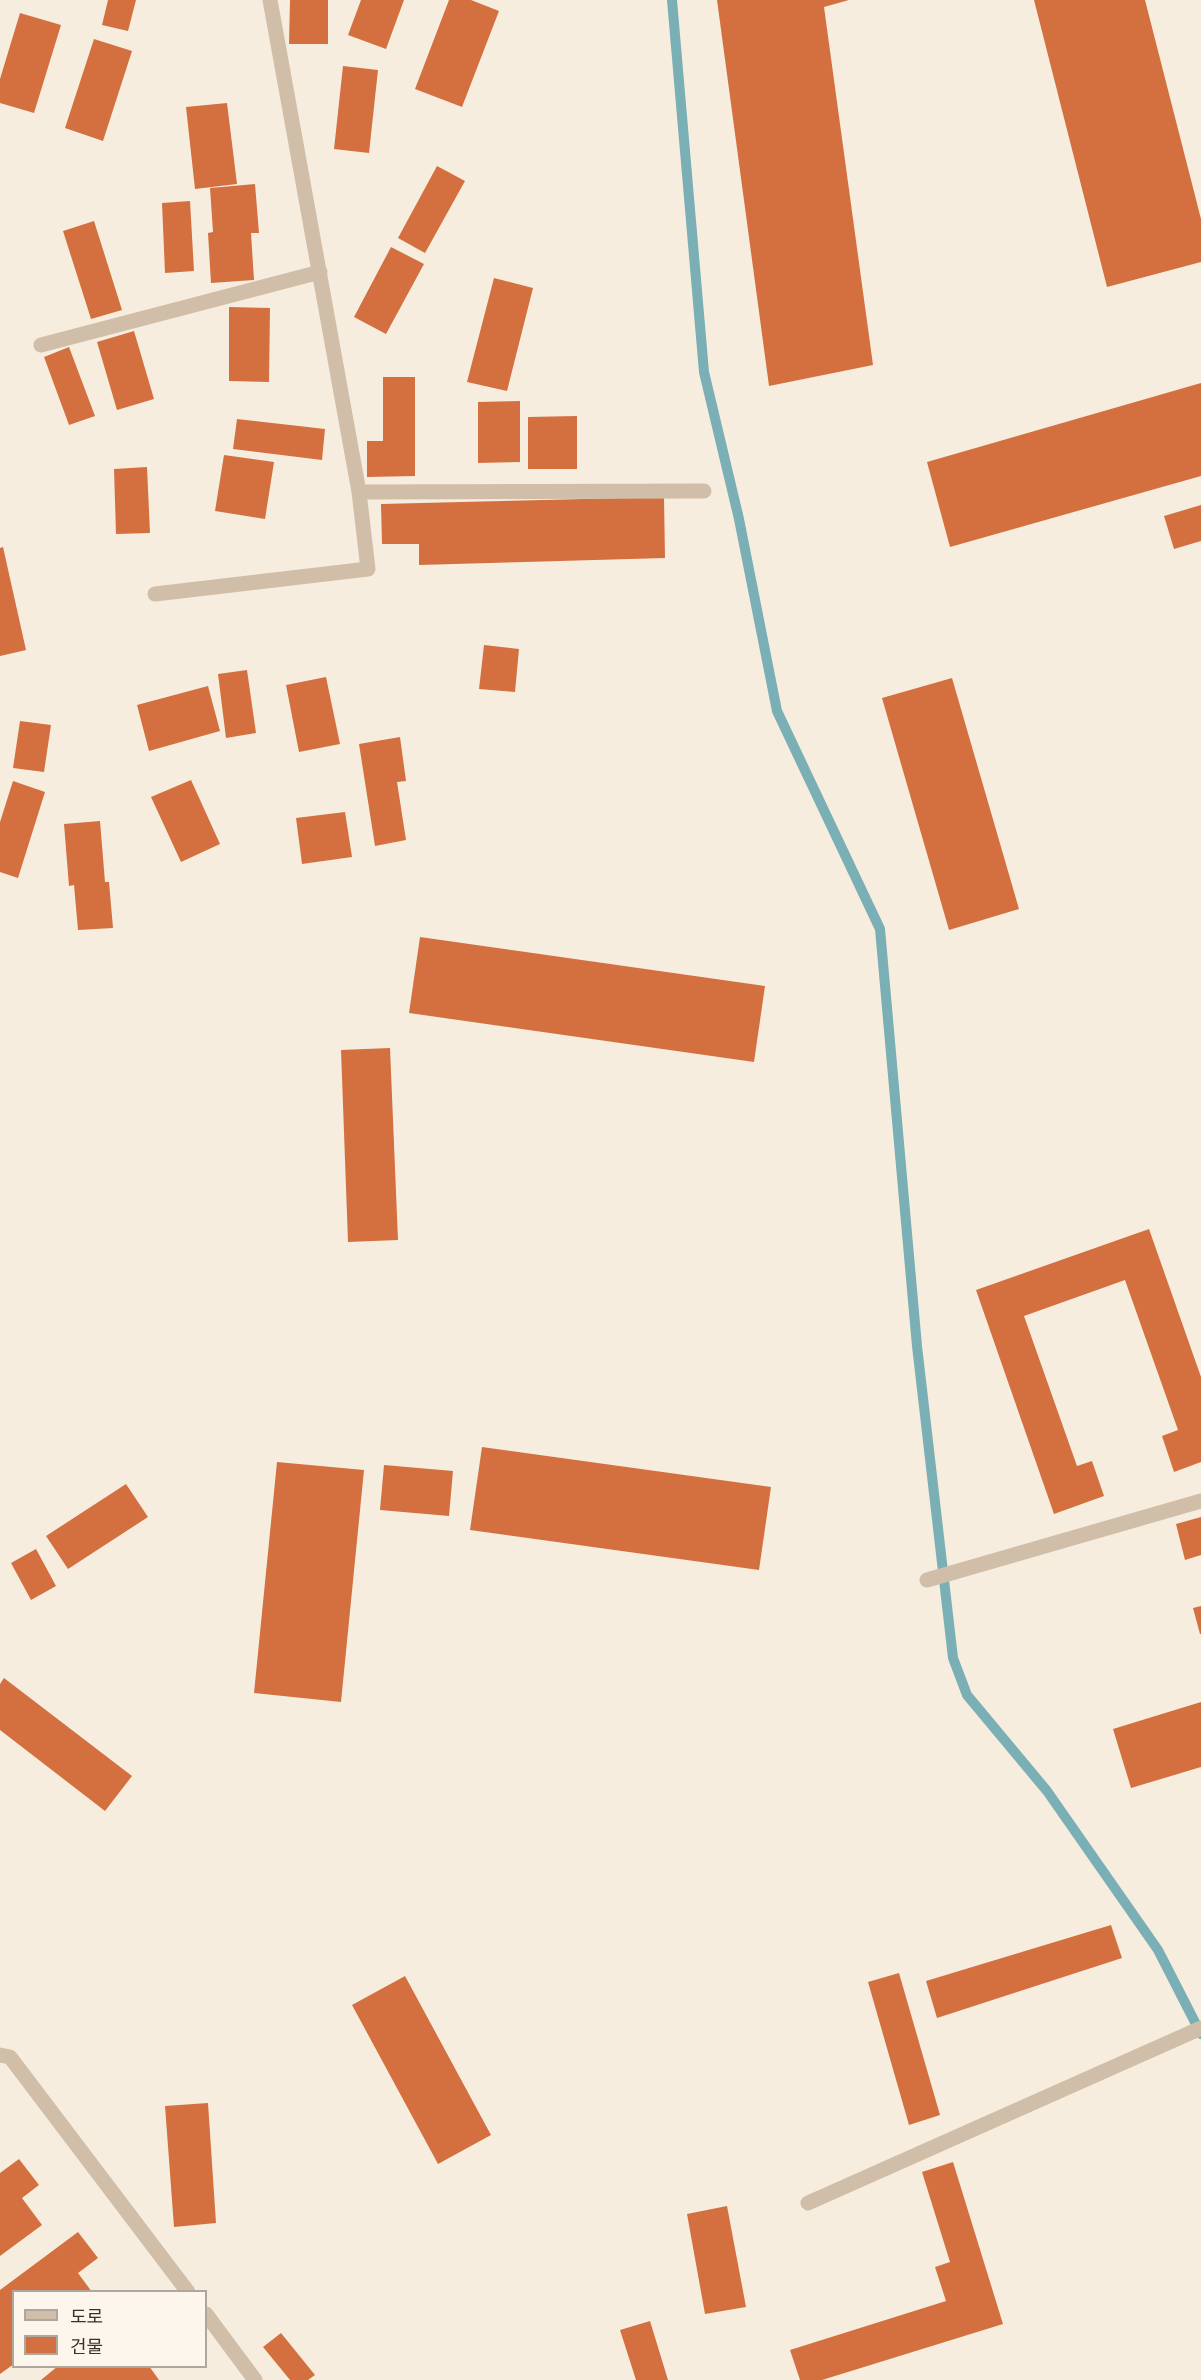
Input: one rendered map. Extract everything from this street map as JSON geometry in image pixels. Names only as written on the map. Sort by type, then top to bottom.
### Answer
[{"type":"street","points":[[154,594],[368,568],[359,492],[270,0]]},
{"type":"street","points":[[40,345],[320,272]]},
{"type":"street","points":[[359,492],[704,491]]},
{"type":"street","points":[[927,1580],[1201,1501]]},
{"type":"street","points":[[807,2204],[1201,2028]]},
{"type":"street","points":[[0,2055],[10,2057],[186,2290]]},
{"type":"street","points":[[207,2315],[255,2380]]},
{"type":"building","points":[[108,0],[136,0],[128,31],[102,25]]},
{"type":"building","points":[[290,0],[328,0],[328,44],[289,44]]},
{"type":"building","points":[[361,0],[404,0],[386,49],[348,35]]},
{"type":"building","points":[[449,0],[471,0],[499,11],[462,107],[415,89]]},
{"type":"building","points":[[717,0],[849,0],[824,7],[873,365],[769,386]]},
{"type":"building","points":[[1034,0],[1145,0],[1201,219],[1201,262],[1107,287]]},
{"type":"building","points":[[20,13],[61,25],[34,113],[0,103],[0,79]]},
{"type":"building","points":[[94,39],[132,51],[103,141],[65,128]]},
{"type":"building","points":[[343,66],[378,70],[369,153],[334,149]]},
{"type":"building","points":[[227,103],[237,184],[195,189],[186,107]]},
{"type":"building","points":[[437,166],[465,181],[425,253],[398,238]]},
{"type":"building","points":[[255,184],[259,233],[251,233],[254,280],[211,283],[208,233],[213,232],[210,188]]},
{"type":"building","points":[[190,201],[194,271],[165,273],[162,203]]},
{"type":"building","points":[[94,221],[122,310],[91,319],[63,231]]},
{"type":"building","points":[[391,247],[424,264],[386,334],[354,317]]},
{"type":"building","points":[[494,278],[533,288],[507,391],[467,382]]},
{"type":"building","points":[[229,307],[270,308],[269,382],[229,381]]},
{"type":"building","points":[[134,331],[154,399],[117,410],[97,342]]},
{"type":"building","points":[[69,347],[95,416],[69,425],[44,357]]},
{"type":"building","points":[[383,377],[415,377],[415,476],[367,477],[367,441],[383,441]]},
{"type":"building","points":[[1201,383],[1201,476],[950,547],[927,462]]},
{"type":"building","points":[[520,401],[520,462],[478,463],[478,402]]},
{"type":"building","points":[[577,416],[577,469],[528,469],[528,417]]},
{"type":"building","points":[[237,419],[325,429],[322,460],[233,449]]},
{"type":"building","points":[[224,455],[274,462],[265,519],[215,511]]},
{"type":"building","points":[[147,467],[150,533],[116,534],[114,469]]},
{"type":"building","points":[[664,497],[665,558],[419,565],[419,544],[382,544],[381,504]]},
{"type":"building","points":[[1201,505],[1201,541],[1174,549],[1164,516]]},
{"type":"building","points":[[3,547],[26,650],[0,656],[0,548]]},
{"type":"building","points":[[484,645],[519,649],[515,692],[479,689]]},
{"type":"building","points":[[247,670],[256,733],[226,738],[218,674]]},
{"type":"building","points":[[326,677],[340,744],[299,752],[286,685]]},
{"type":"building","points":[[952,678],[1019,909],[949,930],[882,698]]},
{"type":"building","points":[[208,686],[220,731],[149,751],[137,705]]},
{"type":"building","points":[[20,721],[51,725],[44,772],[13,768]]},
{"type":"building","points":[[400,737],[406,781],[397,782],[406,840],[375,846],[359,744]]},
{"type":"building","points":[[191,780],[220,844],[181,862],[151,797]]},
{"type":"building","points":[[13,781],[45,792],[18,878],[0,872],[0,822]]},
{"type":"building","points":[[345,812],[352,857],[302,864],[296,818]]},
{"type":"building","points":[[100,821],[105,882],[109,882],[113,928],[78,930],[74,885],[69,886],[64,824]]},
{"type":"building","points":[[420,937],[765,986],[754,1062],[409,1013]]},
{"type":"building","points":[[390,1048],[398,1240],[348,1242],[341,1050]]},
{"type":"building","points":[[1149,1229],[1201,1377],[1201,1462],[1174,1472],[1162,1436],[1178,1430],[1125,1280],[1024,1316],[1077,1466],[1092,1461],[1104,1496],[1054,1514],[976,1290]]},
{"type":"building","points":[[482,1447],[771,1487],[759,1570],[470,1530]]},
{"type":"building","points":[[277,1462],[364,1470],[341,1702],[254,1693]]},
{"type":"building","points":[[384,1465],[453,1471],[449,1516],[380,1510]]},
{"type":"building","points":[[126,1484],[148,1517],[68,1569],[46,1536]]},
{"type":"building","points":[[1201,1517],[1201,1555],[1185,1560],[1176,1524]]},
{"type":"building","points":[[36,1549],[56,1586],[31,1600],[11,1563]]},
{"type":"building","points":[[1201,1606],[1201,1634],[1200,1634],[1193,1608]]},
{"type":"building","points":[[4,1678],[132,1776],[105,1811],[0,1730],[0,1684]]},
{"type":"building","points":[[1201,1702],[1201,1767],[1131,1788],[1113,1729]]},
{"type":"building","points":[[1111,1925],[1122,1958],[937,2018],[926,1981]]},
{"type":"building","points":[[899,1973],[940,2115],[909,2125],[868,1982]]},
{"type":"building","points":[[405,1976],[491,2135],[438,2164],[352,2005]]},
{"type":"building","points":[[208,2103],[216,2223],[174,2227],[165,2106]]},
{"type":"building","points":[[19,2159],[39,2185],[22,2198],[42,2225],[0,2256],[0,2173]]},
{"type":"building","points":[[953,2162],[1003,2324],[822,2380],[800,2380],[790,2350],[946,2301],[935,2267],[950,2262],[922,2172]]},
{"type":"building","points":[[727,2206],[746,2307],[705,2314],[687,2214]]},
{"type":"building","points":[[78,2232],[98,2258],[78,2273],[91,2290],[12,2290],[12,2365],[0,2374],[0,2290]]},
{"type":"building","points":[[650,2321],[668,2380],[636,2380],[620,2330]]},
{"type":"building","points":[[281,2333],[315,2375],[308,2380],[290,2380],[263,2347]]},
{"type":"building","points":[[56,2368],[150,2368],[159,2380],[41,2380]]},
{"type":"waterway","points":[[672,0],[704,372],[739,519],[777,711],[880,929],[917,1346],[953,1658],[967,1695],[1047,1791],[1158,1950],[1201,2034]]}]
